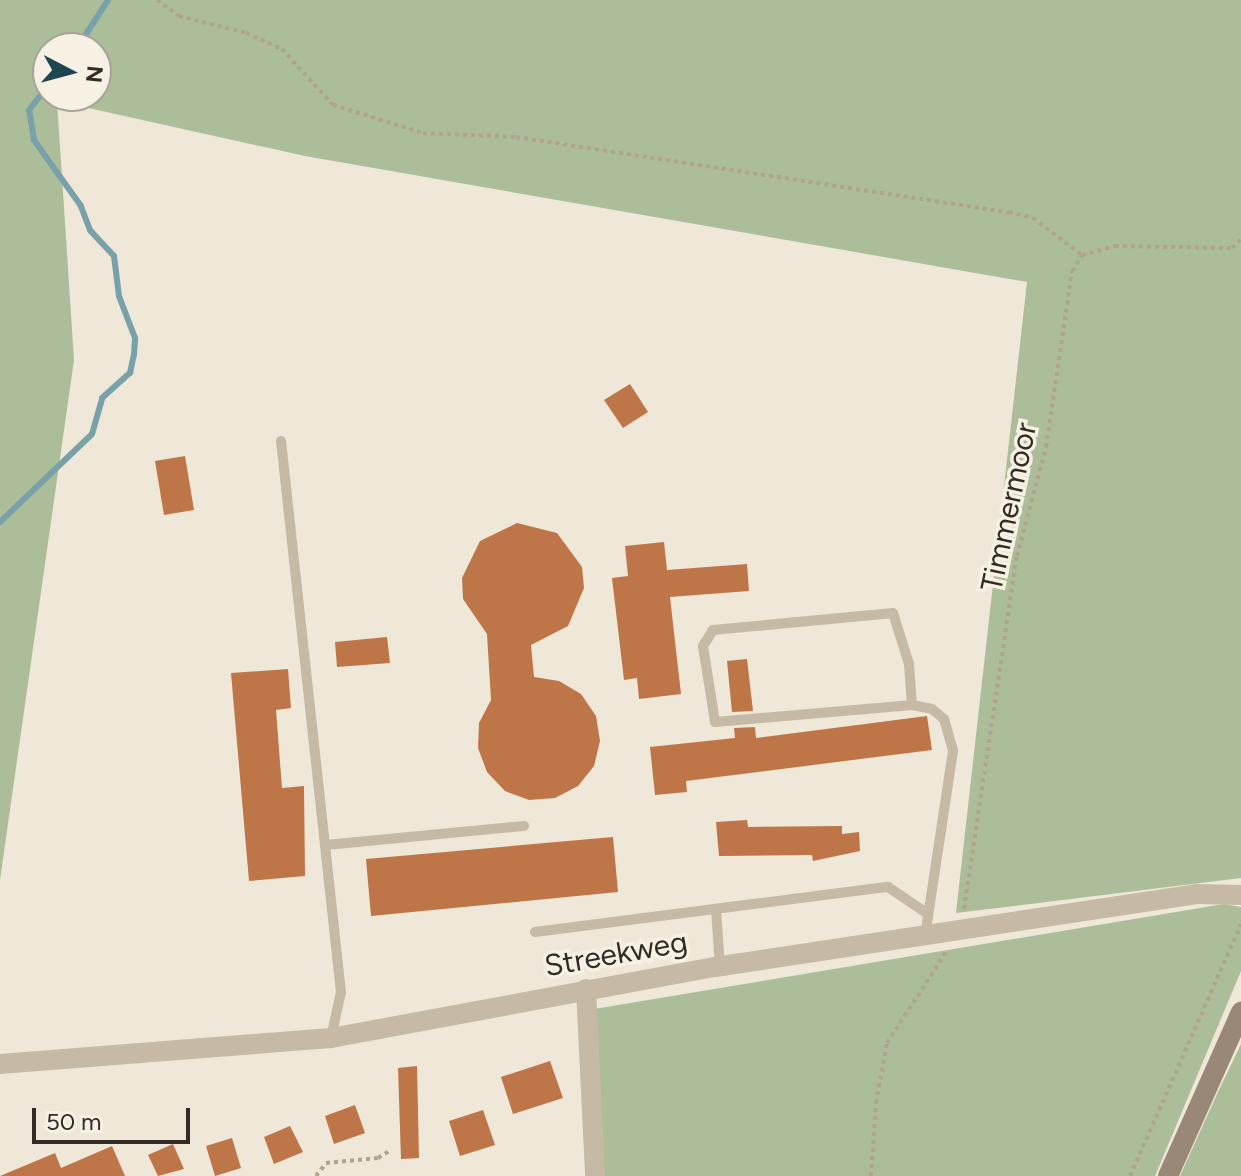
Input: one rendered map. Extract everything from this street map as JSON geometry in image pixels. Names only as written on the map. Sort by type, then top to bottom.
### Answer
[{"type":"main road","points":[[1168,1176],[1241,1012]]},
{"type":"street","name":"Streekweg","points":[[0,1064],[331,1038],[586,989],[720,967],[1197,894],[1241,895]]},
{"type":"street","points":[[586,989],[595,1176]]},
{"type":"lane","points":[[281,441],[341,992],[331,1038]]},
{"type":"lane","points":[[912,705],[909,664],[893,613],[713,630],[703,646],[715,722],[912,705],[932,709],[944,719],[953,751],[925,936]]},
{"type":"lane","points":[[326,845],[524,826]]},
{"type":"lane","points":[[535,932],[888,887],[928,914]]},
{"type":"lane","points":[[716,909],[720,967]]},
{"type":"path","points":[[157,0],[179,16],[246,33],[282,49],[333,105],[423,133],[516,137],[1009,212],[1033,218],[1082,255],[1115,246],[1232,248],[1241,239]]},
{"type":"path","name":"Timmermoor","points":[[960,932],[1017,556],[1046,447],[1072,271],[1082,255]]},
{"type":"path","points":[[1130,1176],[1241,924]]},
{"type":"path","points":[[871,1176],[876,1103],[887,1043],[960,932]]},
{"type":"path","points":[[316,1176],[326,1163],[378,1158],[389,1151]]},
{"type":"green space","points":[[0,0],[1241,0],[1241,878],[956,913],[1027,282],[305,156],[107,112],[112,112],[112,32],[32,32],[32,112],[58,112],[74,360],[0,880]]},
{"type":"green space","points":[[1224,904],[1241,907],[1241,971],[1155,1176],[603,1176],[594,1009]]},
{"type":"green space","points":[[1241,1044],[1241,1176],[1180,1176],[1218,1092]]},
{"type":"building","points":[[630,384],[648,412],[623,428],[604,400]]},
{"type":"building","points":[[185,456],[194,510],[164,515],[155,461]]},
{"type":"building","points":[[517,523],[557,533],[582,567],[584,588],[568,626],[531,645],[534,677],[559,681],[581,694],[596,716],[600,741],[594,766],[578,786],[555,798],[529,800],[505,791],[487,772],[478,748],[479,723],[491,700],[487,634],[463,599],[462,578],[480,541]]},
{"type":"building","points":[[664,542],[667,570],[747,564],[749,591],[670,597],[681,694],[639,699],[637,678],[624,680],[612,578],[628,576],[625,546]]},
{"type":"building","points":[[387,637],[390,663],[337,667],[335,642]]},
{"type":"building","points":[[747,659],[753,711],[732,712],[727,661]]},
{"type":"building","points":[[288,669],[291,708],[276,710],[282,788],[304,786],[305,876],[249,881],[231,673]]},
{"type":"building","points":[[927,716],[932,750],[686,781],[687,792],[655,795],[650,747],[735,738],[734,728],[755,727],[756,738]]},
{"type":"building","points":[[747,820],[748,827],[842,826],[842,834],[859,832],[860,851],[813,861],[812,855],[719,856],[716,822]]},
{"type":"building","points":[[613,837],[618,892],[371,916],[366,859]]},
{"type":"building","points":[[550,1061],[563,1098],[513,1114],[501,1077]]},
{"type":"building","points":[[417,1066],[419,1158],[401,1159],[398,1068]]},
{"type":"building","points":[[355,1105],[365,1133],[334,1144],[325,1116]]},
{"type":"building","points":[[483,1110],[495,1145],[460,1156],[449,1121]]},
{"type":"building","points":[[290,1126],[303,1152],[274,1164],[264,1137]]},
{"type":"building","points":[[232,1138],[241,1168],[215,1176],[206,1146]]},
{"type":"building","points":[[173,1144],[184,1169],[158,1176],[148,1155]]},
{"type":"building","points":[[112,1146],[125,1176],[0,1176],[55,1153],[61,1168]]},
{"type":"waterway","points":[[87,32],[108,0]]},
{"type":"waterway","points":[[0,522],[92,434],[102,398],[130,373],[134,354],[135,338],[119,296],[114,256],[90,230],[81,206],[34,140],[29,110],[32,106]]}]
